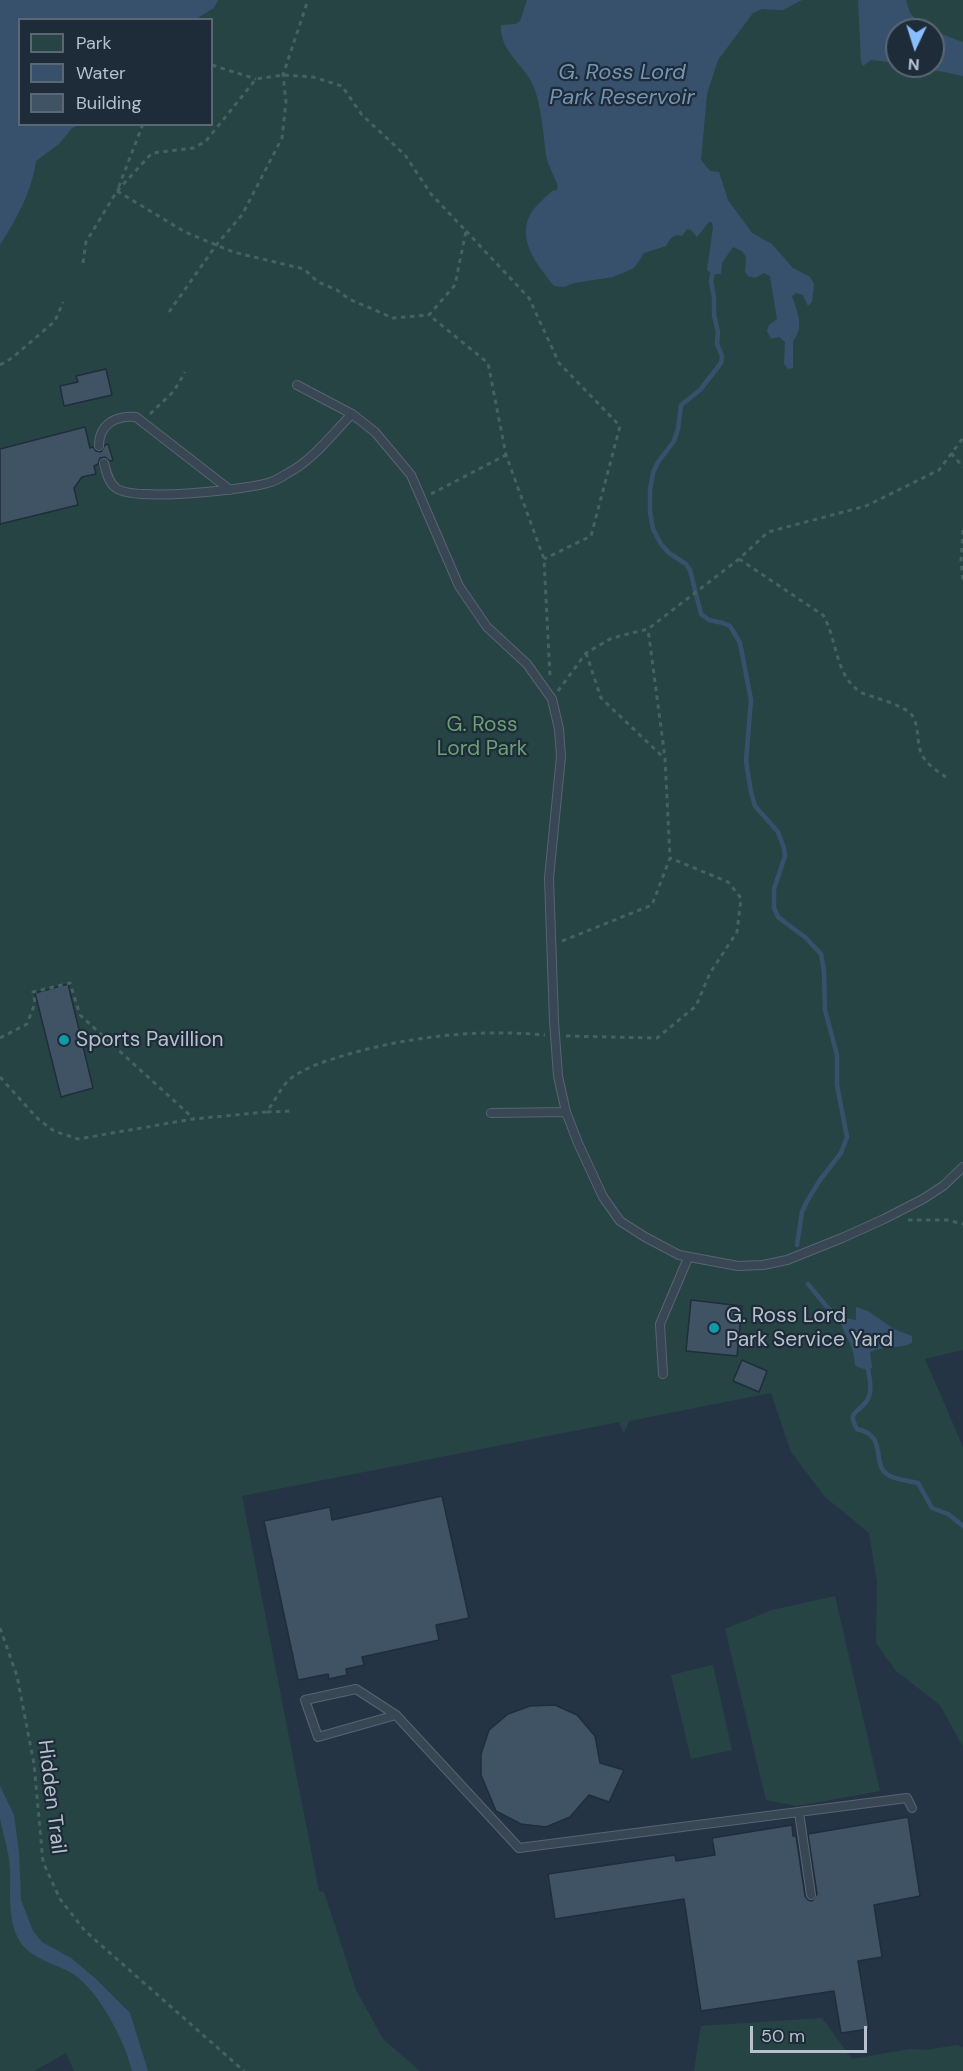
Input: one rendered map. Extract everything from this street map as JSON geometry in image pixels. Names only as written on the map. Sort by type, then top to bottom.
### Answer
[{"type":"lane","points":[[297,385],[352,414],[375,432],[411,476],[459,586],[487,627],[527,664],[552,699],[559,729],[561,756],[549,878],[554,1036],[558,1076],[566,1112],[578,1143],[610,1209],[620,1221],[645,1238],[688,1258],[738,1266],[763,1264],[787,1260],[842,1239],[913,1204],[943,1186],[963,1167]]},
{"type":"lane","points":[[104,463],[107,476],[116,488],[131,493],[203,493],[230,490],[270,482],[291,472],[321,447],[352,414]]},
{"type":"lane","points":[[99,446],[103,428],[112,420],[123,416],[136,417],[230,490]]},
{"type":"lane","points":[[491,1113],[566,1112]]},
{"type":"lane","points":[[663,1374],[660,1324],[688,1258]]},
{"type":"lane","points":[[396,1715],[318,1737],[304,1700],[356,1689],[396,1715],[519,1848],[907,1798],[912,1808]]},
{"type":"lane","points":[[799,1812],[811,1895]]},
{"type":"path","points":[[169,312],[217,244],[242,215],[282,138],[286,102],[284,75],[308,0]]},
{"type":"path","points":[[213,65],[256,79],[284,75],[313,76],[342,86],[362,115],[405,155],[431,194],[528,298],[559,363],[620,426],[591,536],[544,559]]},
{"type":"path","points":[[117,191],[152,153],[194,148],[206,141],[256,79]]},
{"type":"path","points":[[83,263],[86,242],[117,191],[142,126]]},
{"type":"path","points":[[117,191],[185,232],[233,252],[304,269],[318,282],[393,318],[429,315],[488,363],[506,454],[544,559],[552,699]]},
{"type":"path","points":[[429,315],[455,285],[466,231]]},
{"type":"path","points":[[0,365],[12,358],[55,321],[63,302]]},
{"type":"path","points":[[142,422],[174,391],[185,372]]},
{"type":"path","points":[[552,699],[586,652],[612,638],[648,629],[739,560],[768,532],[866,506],[939,470],[963,438]]},
{"type":"path","points":[[951,453],[963,467]]},
{"type":"path","points":[[422,498],[506,454]]},
{"type":"path","points":[[963,530],[960,561],[963,582]]},
{"type":"path","points":[[739,560],[823,615],[828,624],[839,663],[856,690],[910,714],[915,721],[923,757],[933,769],[947,778]]},
{"type":"path","points":[[550,946],[652,904],[670,858],[665,758],[648,629]]},
{"type":"path","points":[[586,652],[601,698],[665,758]]},
{"type":"path","points":[[266,1112],[281,1089],[300,1073],[320,1063],[386,1044],[443,1036],[657,1038],[696,1006],[710,973],[737,932],[741,898],[728,882],[670,858]]},
{"type":"path","points":[[0,1038],[27,1024],[35,1003],[33,992],[70,983],[80,1015],[193,1119]]},
{"type":"path","points":[[0,1077],[38,1118],[54,1131],[78,1139],[193,1119],[292,1111]]},
{"type":"path","points":[[909,1216],[901,1220],[947,1220],[963,1224]]},
{"type":"path","name":"Hidden Trail","points":[[0,1628],[17,1676],[30,1742],[43,1862],[60,1899],[85,1931],[244,2071]]},
{"type":"green space","name":"G. Ross Lord Park","points":[[0,0],[963,0],[963,1350],[925,1359],[963,1447],[963,1747],[940,1705],[896,1671],[876,1643],[877,1581],[869,1533],[825,1497],[791,1452],[771,1393],[629,1421],[624,1434],[619,1422],[242,1496],[319,1891],[324,1892],[356,1990],[383,2039],[420,2071],[74,2071],[66,2053],[34,2071],[0,2071]]},
{"type":"green space","points":[[835,1596],[880,1791],[797,1806],[766,1800],[725,1629],[772,1610]]},
{"type":"green space","points":[[713,1665],[732,1750],[691,1759],[671,1675]]},
{"type":"green space","points":[[822,2018],[852,2059],[910,2049],[926,2050],[957,2045],[963,2047],[963,2071],[694,2071],[701,2026]]},
{"type":"water","points":[[0,0],[218,0],[214,8],[198,18],[18,18],[18,126],[77,126],[72,128],[59,144],[36,161],[31,183],[22,205],[0,245]]},
{"type":"water","name":"G. Ross Lord Park Reservoir","points":[[527,0],[802,0],[783,10],[762,9],[753,13],[718,60],[707,94],[701,160],[710,171],[719,172],[728,200],[752,233],[772,244],[793,268],[810,277],[814,284],[812,302],[808,306],[803,295],[796,293],[792,296],[798,313],[799,325],[797,336],[793,341],[793,368],[788,369],[784,364],[785,342],[779,337],[771,339],[767,331],[769,325],[777,319],[770,276],[764,273],[755,278],[748,276],[745,272],[746,257],[742,251],[733,247],[722,263],[721,274],[713,274],[707,270],[712,222],[709,222],[697,237],[687,229],[682,236],[674,236],[666,246],[644,253],[634,268],[613,277],[574,283],[564,287],[554,286],[542,271],[528,245],[526,227],[533,210],[552,191],[557,190],[558,186],[546,155],[541,114],[535,90],[504,43],[501,25],[516,24],[520,21]]},
{"type":"water","points":[[858,0],[906,0],[910,13],[915,18],[885,18],[885,62],[871,60],[863,66]]},
{"type":"water","points":[[945,35],[963,42],[963,76],[945,72]]},
{"type":"water","points":[[856,1307],[868,1311],[894,1329],[912,1336],[912,1343],[870,1352],[872,1368],[863,1369],[855,1365],[851,1347],[840,1321],[843,1318],[856,1320]]},
{"type":"water","points":[[0,1786],[14,1815],[19,1852],[21,1900],[33,1931],[42,1942],[71,1958],[96,1979],[130,2013],[148,2071],[132,2071],[129,2059],[110,2018],[83,1982],[66,1970],[37,1957],[19,1940],[11,1914],[10,1868],[0,1818]]},
{"type":"building","points":[[106,369],[112,395],[64,406],[60,386],[78,382],[76,376]]},
{"type":"building","points":[[85,427],[90,448],[93,447],[96,451],[101,452],[108,444],[113,460],[100,458],[98,464],[94,466],[96,474],[82,477],[74,488],[78,505],[0,524],[0,449]]},
{"type":"building","name":"Sports Pavillion","points":[[68,984],[93,1088],[61,1097],[35,993]]},
{"type":"building","name":"G. Ross Lord Park Service Yard","points":[[691,1300],[742,1306],[737,1356],[686,1351]]},
{"type":"building","points":[[742,1360],[767,1371],[759,1392],[733,1381]]},
{"type":"building","points":[[442,1496],[469,1618],[436,1625],[439,1640],[362,1657],[364,1665],[346,1669],[347,1675],[329,1679],[328,1674],[298,1680],[264,1521],[330,1507],[332,1520]]},
{"type":"building","points":[[555,1705],[577,1715],[595,1736],[600,1763],[624,1770],[609,1802],[589,1795],[570,1817],[546,1827],[521,1824],[496,1811],[481,1775],[481,1754],[489,1730],[508,1714],[530,1706]]},
{"type":"building","points":[[908,1817],[920,1896],[874,1905],[882,1957],[858,1961],[869,2029],[841,2033],[834,1991],[701,2011],[684,1899],[555,1919],[548,1874],[675,1855],[676,1861],[715,1855],[712,1838],[792,1825],[793,1836],[796,1836],[805,1896],[812,1901],[817,1894],[808,1834]]},
{"type":"waterway","points":[[713,271],[711,281],[718,332],[717,344],[722,356],[721,363],[700,390],[681,405],[674,441],[658,462],[653,473],[650,512],[653,529],[661,544],[690,570],[701,614],[709,620],[730,626],[740,643],[751,700],[746,761],[751,792],[755,806],[778,832],[784,848],[785,856],[774,889],[774,908],[778,917],[806,938],[821,954],[825,1010],[837,1055],[837,1085],[847,1137],[841,1153],[807,1201],[802,1212],[797,1245]]},
{"type":"waterway","points":[[808,1284],[828,1308],[842,1320]]},
{"type":"waterway","points":[[868,1369],[870,1395],[854,1413],[853,1419],[857,1429],[873,1438],[884,1471],[890,1476],[918,1483],[932,1508],[948,1514],[963,1526]]},
{"type":"place","name":"Sports Pavillion","points":[[64,1040]]},
{"type":"place","name":"G. Ross Lord Park Service Yard","points":[[714,1328]]}]
